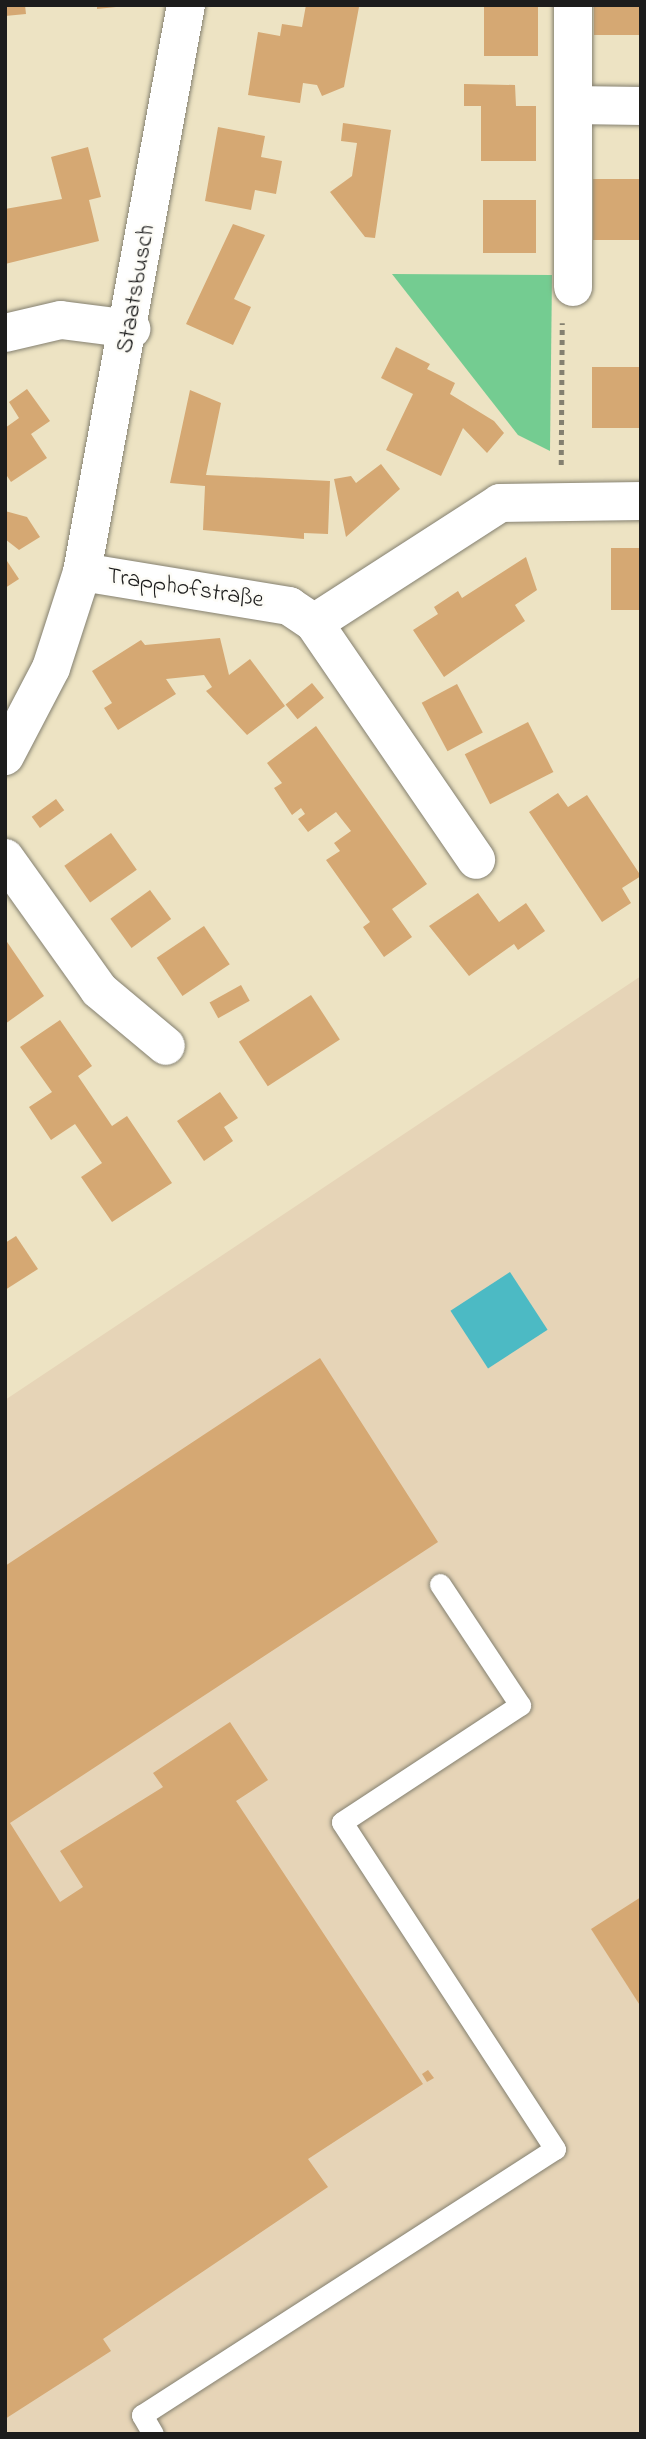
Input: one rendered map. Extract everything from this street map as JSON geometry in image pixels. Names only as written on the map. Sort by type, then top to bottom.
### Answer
[{"type":"street","name":"Staatsbusch","points":[[82,572],[131,329],[186,5]]},
{"type":"street","points":[[573,5],[573,287]]},
{"type":"street","points":[[574,105],[641,106]]},
{"type":"street","points":[[5,333],[61,320],[131,329]]},
{"type":"street","points":[[314,623],[500,503],[641,500]]},
{"type":"street","name":"Trapphofstraße","points":[[5,756],[51,668],[82,572],[289,606],[314,623],[476,860]]},
{"type":"street","points":[[5,858],[99,990],[166,1046]]},
{"type":"lane","points":[[153,2434],[142,2415],[555,2149],[342,1822],[520,1704],[440,1584]]},
{"type":"path","points":[[561,501],[562,302],[573,287]]},
{"type":"shaded area","points":[[641,976],[641,2434],[5,2434],[5,1400]]},
{"type":"green space","points":[[392,274],[552,275],[550,451],[518,435]]},
{"type":"water","points":[[510,1272],[548,1330],[488,1369],[450,1311]]},
{"type":"building","points":[[5,5],[25,5],[26,14],[5,16]]},
{"type":"building","points":[[97,5],[116,5],[116,7],[97,9]]},
{"type":"building","points":[[306,5],[359,7],[344,87],[322,96],[317,85],[303,83],[300,103],[248,95],[258,32],[280,36],[282,24],[302,27]]},
{"type":"building","points":[[484,5],[538,5],[538,56],[484,56]]},
{"type":"building","points":[[594,5],[641,5],[641,35],[594,35]]},
{"type":"building","points":[[464,84],[515,85],[516,106],[536,106],[536,161],[481,161],[481,106],[464,106]]},
{"type":"building","points":[[343,123],[391,130],[375,238],[365,237],[330,192],[352,176],[357,143],[341,141]]},
{"type":"building","points":[[218,127],[265,136],[261,157],[282,161],[276,194],[255,190],[251,210],[205,201]]},
{"type":"building","points":[[88,147],[101,197],[89,200],[99,241],[5,264],[5,209],[62,199],[51,157]]},
{"type":"building","points":[[593,179],[641,179],[641,240],[593,240]]},
{"type":"building","points":[[483,200],[536,200],[536,253],[483,253]]},
{"type":"building","points":[[233,224],[265,235],[234,299],[251,307],[233,345],[186,324]]},
{"type":"building","points":[[396,347],[430,364],[427,369],[455,383],[450,394],[494,421],[504,433],[487,453],[463,428],[441,476],[386,450],[413,394],[381,378]]},
{"type":"building","points":[[592,367],[641,367],[641,428],[592,428]]},
{"type":"building","points":[[27,389],[50,421],[31,434],[47,458],[11,482],[5,473],[5,428],[19,418],[9,402]]},
{"type":"building","points":[[190,390],[221,403],[206,475],[330,481],[328,534],[304,533],[304,539],[203,530],[205,486],[170,483]]},
{"type":"building","points":[[381,464],[400,489],[346,537],[334,479],[351,476],[356,483]]},
{"type":"building","points":[[5,511],[27,517],[40,537],[19,550],[5,539]]},
{"type":"building","points":[[611,548],[641,548],[641,610],[611,610]]},
{"type":"building","points":[[526,557],[537,590],[515,605],[525,621],[444,677],[413,630],[438,614],[434,607],[458,591],[462,598]]},
{"type":"building","points":[[5,558],[19,579],[5,588]]},
{"type":"building","points":[[220,638],[229,675],[250,659],[285,706],[247,735],[206,691],[212,687],[204,675],[166,679],[176,694],[118,730],[104,708],[112,703],[92,671],[141,640],[145,645]]},
{"type":"building","points":[[312,683],[324,698],[298,719],[286,704]]},
{"type":"building","points":[[457,684],[483,733],[448,751],[422,703]]},
{"type":"building","points":[[528,722],[553,772],[490,804],[465,754]]},
{"type":"building","points":[[316,726],[427,884],[392,909],[412,937],[384,957],[363,927],[370,922],[326,860],[340,851],[334,843],[351,831],[336,812],[308,832],[298,819],[305,814],[301,808],[292,815],[274,788],[282,783],[267,763]]},
{"type":"building","points":[[558,793],[568,807],[587,795],[641,876],[622,888],[631,903],[602,922],[529,812]]},
{"type":"building","points":[[56,799],[64,810],[40,828],[32,817]]},
{"type":"building","points":[[111,833],[137,870],[90,903],[64,866]]},
{"type":"building","points":[[150,890],[171,919],[132,948],[110,919]]},
{"type":"building","points":[[478,893],[499,922],[526,903],[545,931],[518,950],[514,944],[469,976],[429,926]]},
{"type":"building","points":[[204,926],[230,964],[182,996],[157,958]]},
{"type":"building","points":[[5,939],[44,996],[5,1024]]},
{"type":"building","points":[[241,985],[250,1001],[218,1018],[210,1002]]},
{"type":"building","points":[[311,995],[340,1039],[268,1086],[239,1042]]},
{"type":"building","points":[[60,1020],[92,1066],[78,1076],[112,1126],[127,1116],[172,1183],[112,1222],[81,1177],[102,1163],[75,1124],[51,1140],[29,1107],[52,1092],[20,1047]]},
{"type":"building","points":[[220,1092],[238,1118],[224,1127],[233,1141],[204,1161],[177,1121]]},
{"type":"building","points":[[16,1236],[38,1269],[5,1290],[5,1243]]},
{"type":"building","points":[[320,1358],[438,1542],[10,1823],[60,1902],[83,1887],[60,1851],[163,1787],[153,1773],[230,1722],[268,1780],[236,1801],[423,2084],[308,2159],[328,2187],[103,2339],[111,2351],[5,2419],[5,1566]]},
{"type":"building","points":[[641,1897],[641,2007],[591,1929]]},
{"type":"building","points":[[428,2070],[434,2078],[427,2082],[422,2074]]}]
